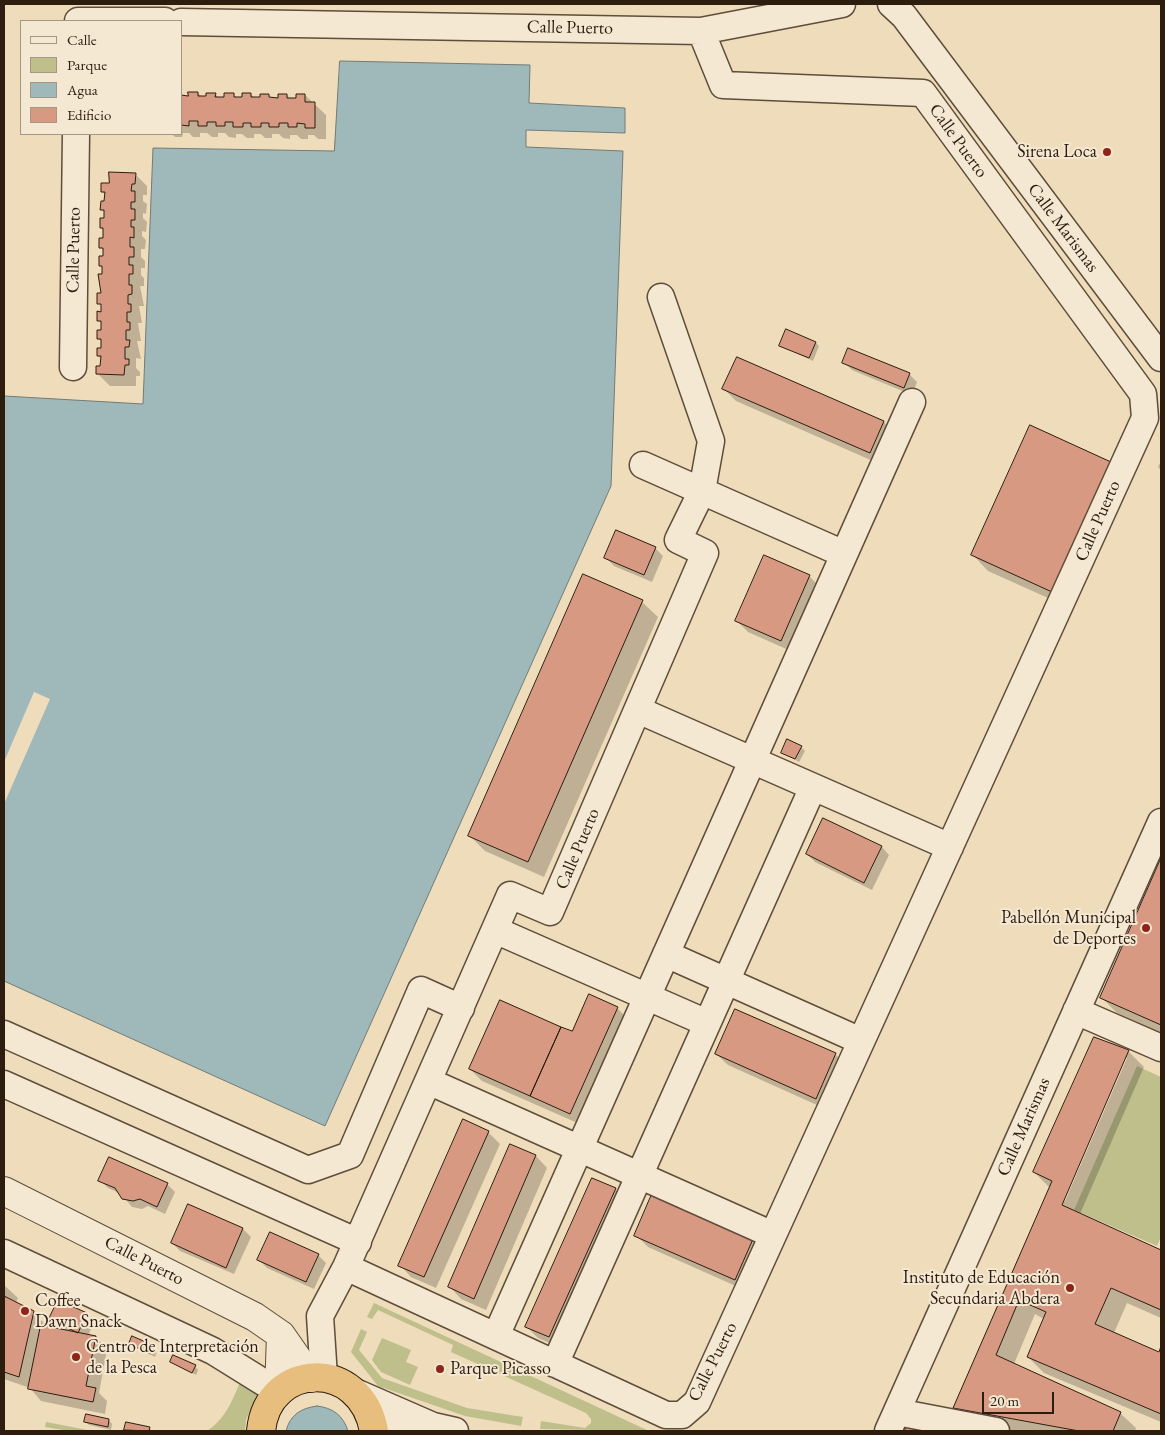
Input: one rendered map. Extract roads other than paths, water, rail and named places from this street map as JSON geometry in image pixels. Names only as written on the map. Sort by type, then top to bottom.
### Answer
[{"type":"highway","points":[[261,1431],[262,1421],[268,1405],[279,1392],[294,1382],[317,1378],[343,1383],[355,1392],[370,1412],[374,1431]]},
{"type":"street","points":[[702,31],[842,4]]},
{"type":"street","name":"Calle Marismas","points":[[891,4],[904,16],[1161,358]]},
{"type":"street","name":"Calle Puerto","points":[[182,22],[702,31],[723,85],[923,93],[1143,394],[1145,418],[697,1402],[682,1415],[666,1415],[346,1267]]},
{"type":"street","name":"Calle Puerto","points":[[73,367],[76,135]]},
{"type":"street","name":"Calle Puerto","points":[[317,1378],[320,1316],[358,1242],[510,895],[550,912],[705,553],[678,540],[702,490],[711,441],[661,297]]},
{"type":"street","points":[[496,1336],[912,402]]},
{"type":"street","points":[[644,464],[844,554]]},
{"type":"street","points":[[638,710],[950,847]]},
{"type":"street","points":[[555,1364],[813,786]]},
{"type":"street","name":"Calle Marismas","points":[[892,1421],[1161,822]]},
{"type":"street","points":[[495,930],[707,1022]]},
{"type":"street","points":[[666,954],[861,1041]]},
{"type":"street","points":[[4,1034],[308,1170],[350,1155],[421,990],[461,1008]]},
{"type":"street","points":[[1076,1011],[1161,1048]]},
{"type":"street","points":[[428,1081],[773,1235]]},
{"type":"street","points":[[4,1084],[358,1242]]},
{"type":"street","name":"Calle Puerto","points":[[4,1191],[255,1317],[281,1335],[317,1378]]},
{"type":"street","points":[[4,1253],[213,1351],[279,1392],[281,1335]]},
{"type":"street","points":[[355,1392],[444,1429]]},
{"type":"street","points":[[892,1421],[996,1431]]},
{"type":"street","points":[[374,1431],[444,1429]]},
{"type":"water","points":[[340,61],[530,65],[529,103],[625,108],[625,133],[526,130],[526,147],[623,151],[611,486],[325,1126],[4,981],[4,396],[143,404],[153,148],[334,151]]},
{"type":"water","points":[[317,1406],[328,1408],[337,1413],[348,1431],[286,1431],[290,1421],[297,1413]]},
{"type":"place","name":"Sirena Loca","points":[[1107,152]]},
{"type":"place","name":"Pabellón Municipal de Deportes","points":[[1146,928]]},
{"type":"place","name":"Instituto de Educación Secundaria Abdera","points":[[1070,1288]]},
{"type":"place","name":"Coffee Dawn Snack","points":[[25,1311]]},
{"type":"place","name":"Centro de Interpretación de la Pesca","points":[[76,1357]]},
{"type":"place","name":"Parque Picasso","points":[[440,1369]]}]
